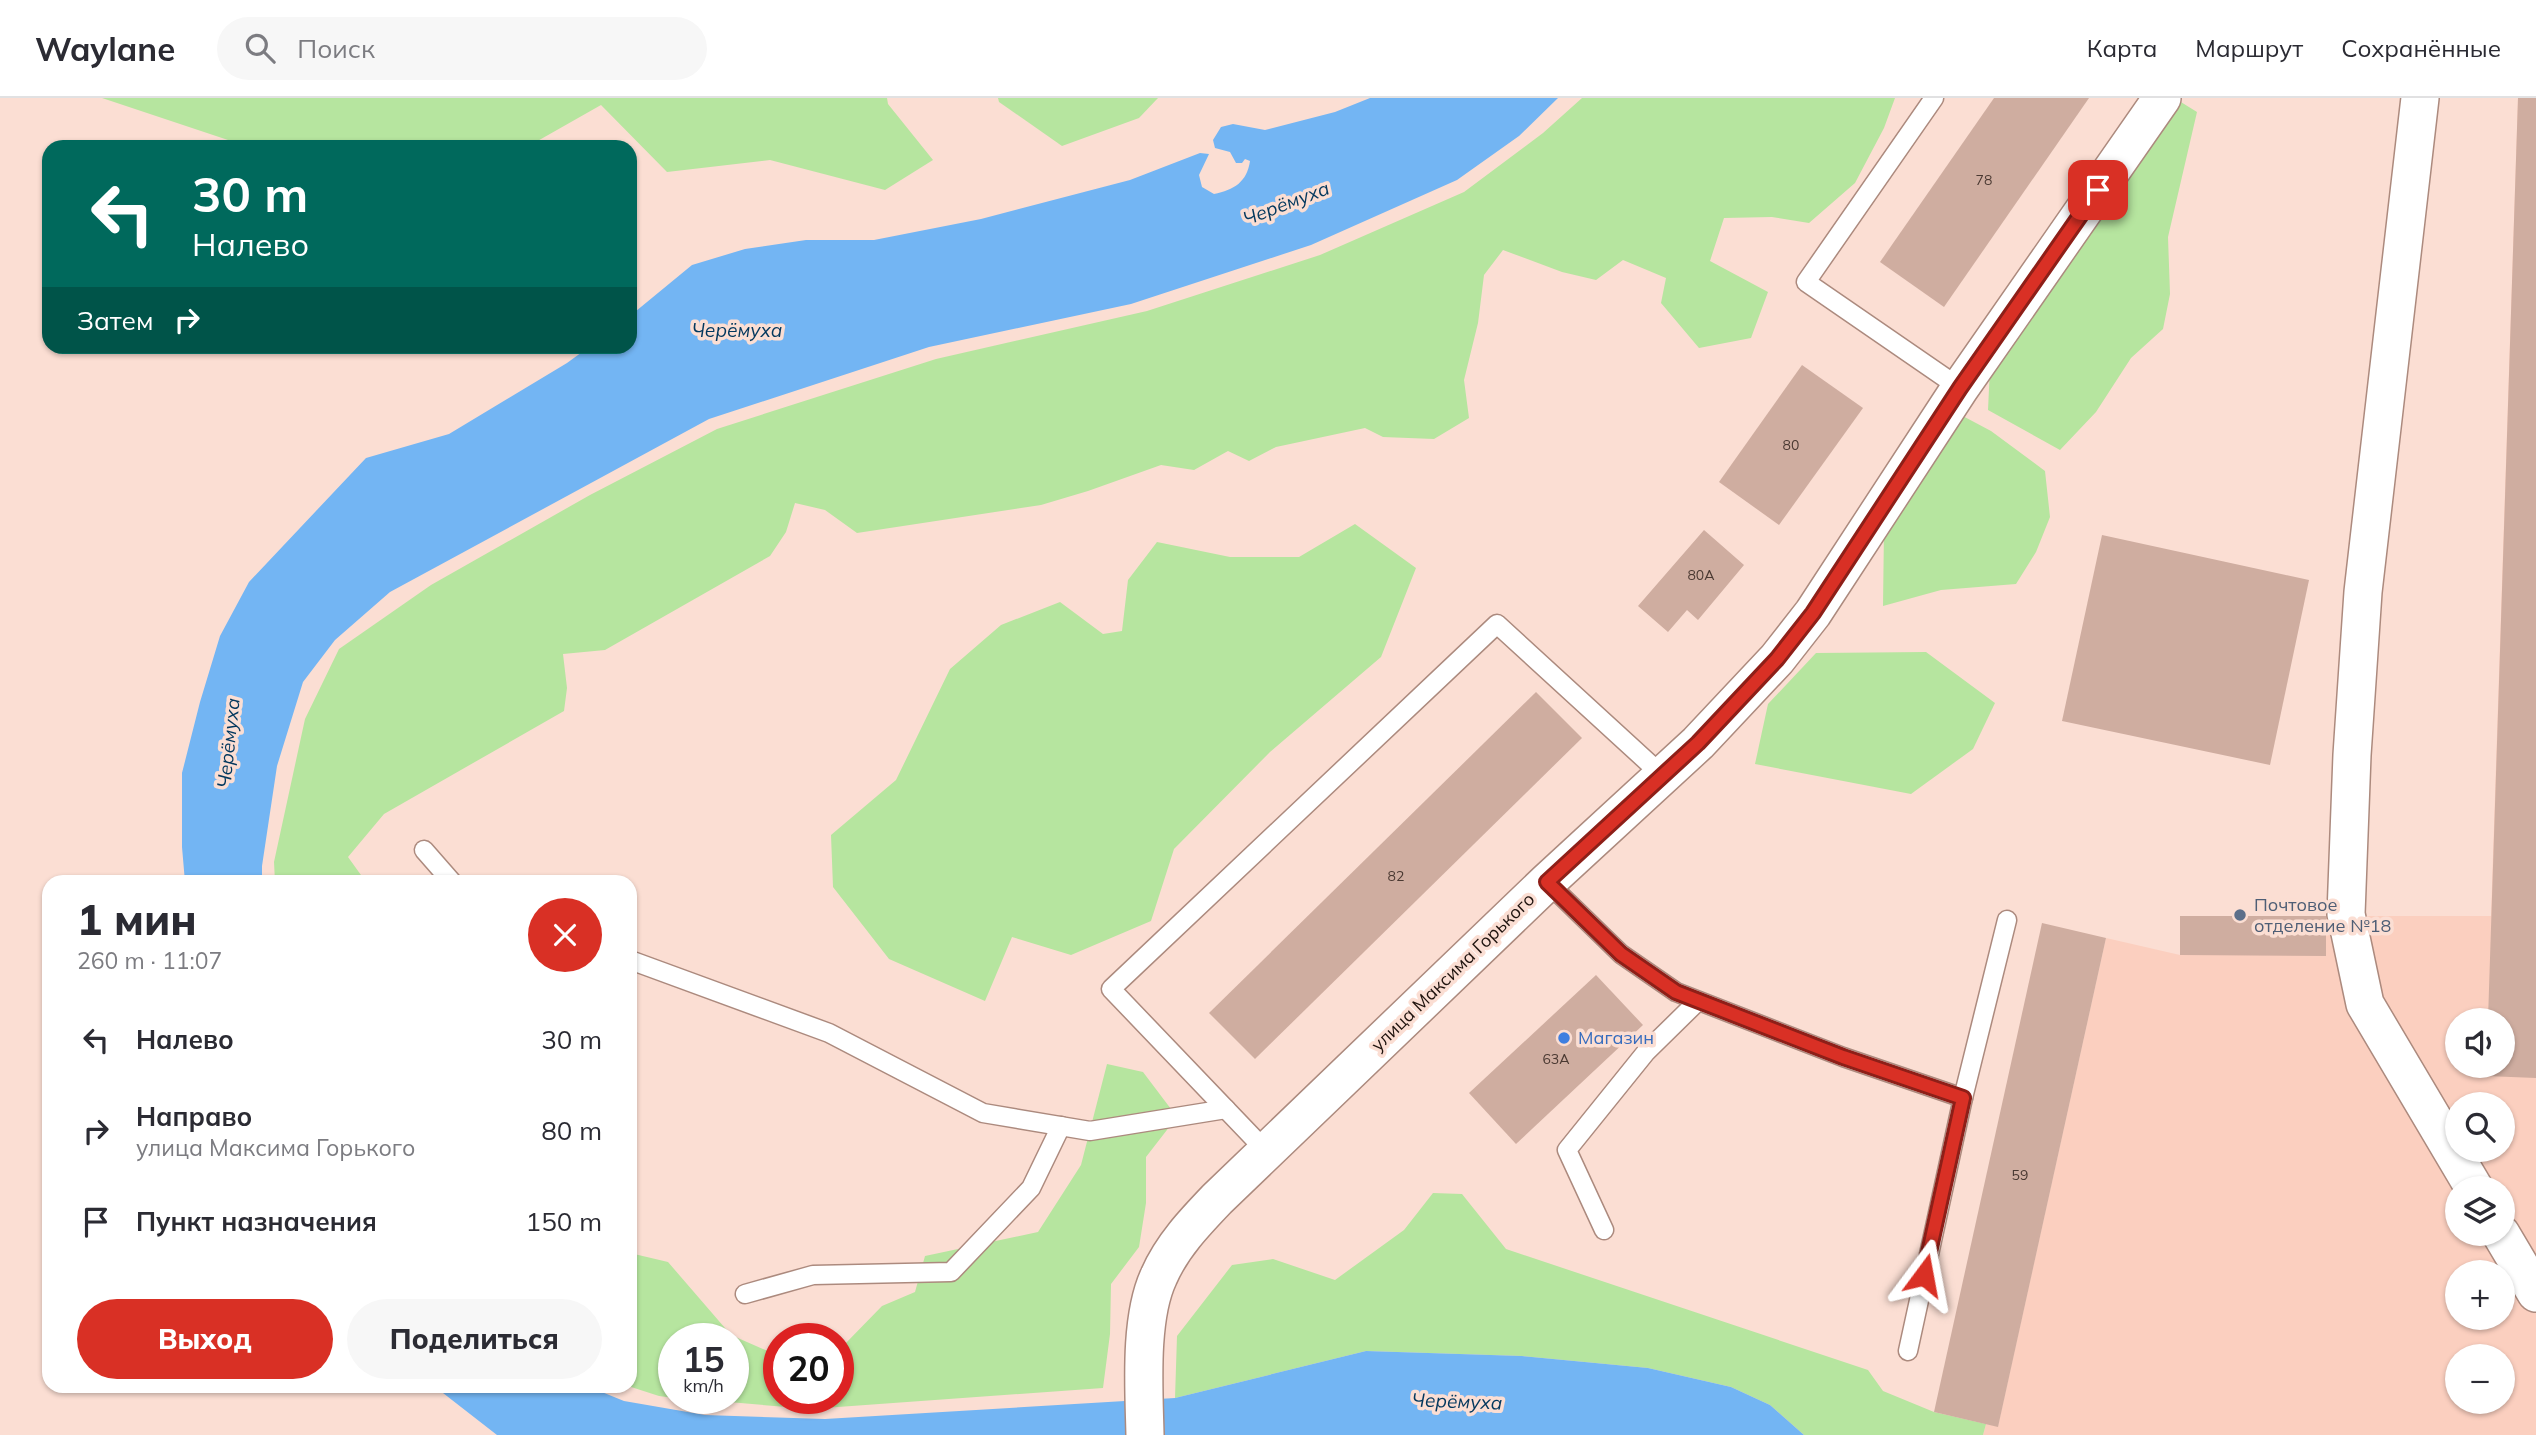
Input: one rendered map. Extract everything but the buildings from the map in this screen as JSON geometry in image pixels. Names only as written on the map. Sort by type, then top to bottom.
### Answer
[{"type":"street","name":"улица Максима Горького","points":[[1144,1435],[1146,1323],[1157,1278],[1196,1221],[1547,882],[1663,776],[1734,707],[1777,659],[1813,613],[1960,388],[2162,98]]},
{"type":"street","points":[[2420,98],[2363,592],[2352,755],[2346,914],[2365,1004],[2467,1176]]},
{"type":"street","points":[[2508,1246],[2536,1293]]},
{"type":"lane","points":[[1934,98],[1806,282],[1960,388]]},
{"type":"lane","points":[[1267,1152],[1111,989],[1497,624],[1663,776]]},
{"type":"lane","points":[[424,850],[446,875]]},
{"type":"lane","points":[[1547,882],[1621,954],[1658,981],[1698,1002],[1843,1057],[1963,1098]]},
{"type":"lane","points":[[1908,1351],[1963,1098],[2007,920]]},
{"type":"lane","points":[[637,963],[829,1033],[983,1113],[1090,1130],[1226,1109]]},
{"type":"lane","points":[[1604,1230],[1567,1150],[1646,1052],[1698,1002]]},
{"type":"lane","points":[[745,1294],[813,1275],[951,1272],[1031,1188],[1060,1126]]},
{"type":"shaded area","points":[[2518,98],[2536,98],[2536,1435],[1983,1435],[1986,1424],[1998,1426],[2106,938],[2180,955],[2180,916],[2491,916]]},
{"type":"green space","points":[[102,98],[887,98],[888,104],[933,160],[885,190],[770,160],[667,172],[601,105],[539,140],[228,140]]},
{"type":"green space","points":[[998,98],[1158,98],[1139,118],[1062,146],[999,102]]},
{"type":"green space","points":[[1582,98],[1895,98],[1884,128],[1855,183],[1809,223],[1772,217],[1724,218],[1710,261],[1768,292],[1751,338],[1699,348],[1661,303],[1666,278],[1623,260],[1596,280],[1562,272],[1503,250],[1484,275],[1478,323],[1464,380],[1469,418],[1434,439],[1383,437],[1365,428],[1276,447],[1249,461],[1228,451],[1194,470],[1161,465],[1041,505],[857,533],[825,510],[795,503],[786,532],[770,556],[605,650],[563,654],[567,688],[564,711],[384,814],[348,857],[361,875],[275,875],[274,862],[305,719],[339,649],[431,585],[590,495],[717,429],[936,359],[1147,311],[1320,255],[1464,192],[1543,133]]},
{"type":"green space","points":[[2176,99],[2197,112],[2168,237],[2170,294],[2163,329],[2131,358],[2096,412],[2060,450],[1988,410],[1990,367]]},
{"type":"green space","points":[[1959,414],[1991,431],[2045,471],[2050,517],[2036,552],[2016,584],[1941,590],[1883,606],[1884,529]]},
{"type":"green space","points":[[1355,524],[1416,568],[1381,657],[1270,752],[1174,849],[1151,921],[1071,955],[1012,937],[985,1001],[889,959],[833,887],[831,835],[896,780],[950,669],[1001,625],[1060,602],[1103,634],[1122,631],[1128,580],[1157,542],[1230,557],[1299,557]]},
{"type":"green space","points":[[1926,652],[1995,703],[1973,749],[1911,794],[1755,764],[1768,704],[1816,653]]},
{"type":"green space","points":[[1107,1064],[1143,1072],[1177,1117],[1146,1157],[1146,1203],[1139,1247],[1111,1284],[1110,1334],[1103,1388],[854,1406],[854,1335],[882,1306],[915,1292],[925,1256],[1038,1232],[1081,1165]]},
{"type":"green space","points":[[1433,1193],[1462,1194],[1506,1249],[1868,1370],[1883,1391],[1934,1412],[1986,1424],[1983,1435],[1804,1435],[1770,1405],[1731,1387],[1648,1368],[1522,1356],[1366,1351],[1175,1398],[1177,1336],[1232,1265],[1273,1259],[1335,1280],[1404,1230]]},
{"type":"green space","points":[[637,1255],[668,1262],[721,1323],[658,1323],[658,1396],[637,1389]]},
{"type":"green space","points":[[749,1343],[763,1349],[763,1405],[749,1404]]},
{"type":"water","name":"Черёмуха","points":[[1370,98],[1558,98],[1519,136],[1457,180],[1311,245],[1131,304],[929,347],[709,419],[390,592],[335,640],[303,682],[277,766],[262,875],[184,875],[182,773],[220,636],[249,582],[366,458],[449,434],[579,354],[637,354],[637,310],[692,265],[745,249],[806,240],[874,240],[981,219],[1130,180],[1200,153],[1209,154],[1199,175],[1202,187],[1214,194],[1243,180],[1250,161],[1245,159],[1242,163],[1236,163],[1230,152],[1215,148],[1213,140],[1221,127],[1233,124],[1265,130],[1335,112]]},
{"type":"water","name":"Черёмуха","points":[[1366,1351],[1522,1356],[1648,1368],[1731,1387],[1770,1405],[1804,1435],[497,1435],[443,1393],[604,1393],[624,1401],[658,1407],[658,1414],[825,1419],[1175,1398]]},
{"type":"place","name":"Почтовое отделение №18","points":[[2240,915]]},
{"type":"place","name":"Магазин","points":[[1564,1038]]},
{"type":"route","points":[[1924,1275],[1963,1098],[1843,1057],[1676,992],[1621,954],[1547,882],[1698,743],[1777,659],[1813,613],[1960,388],[2098,190]]}]
